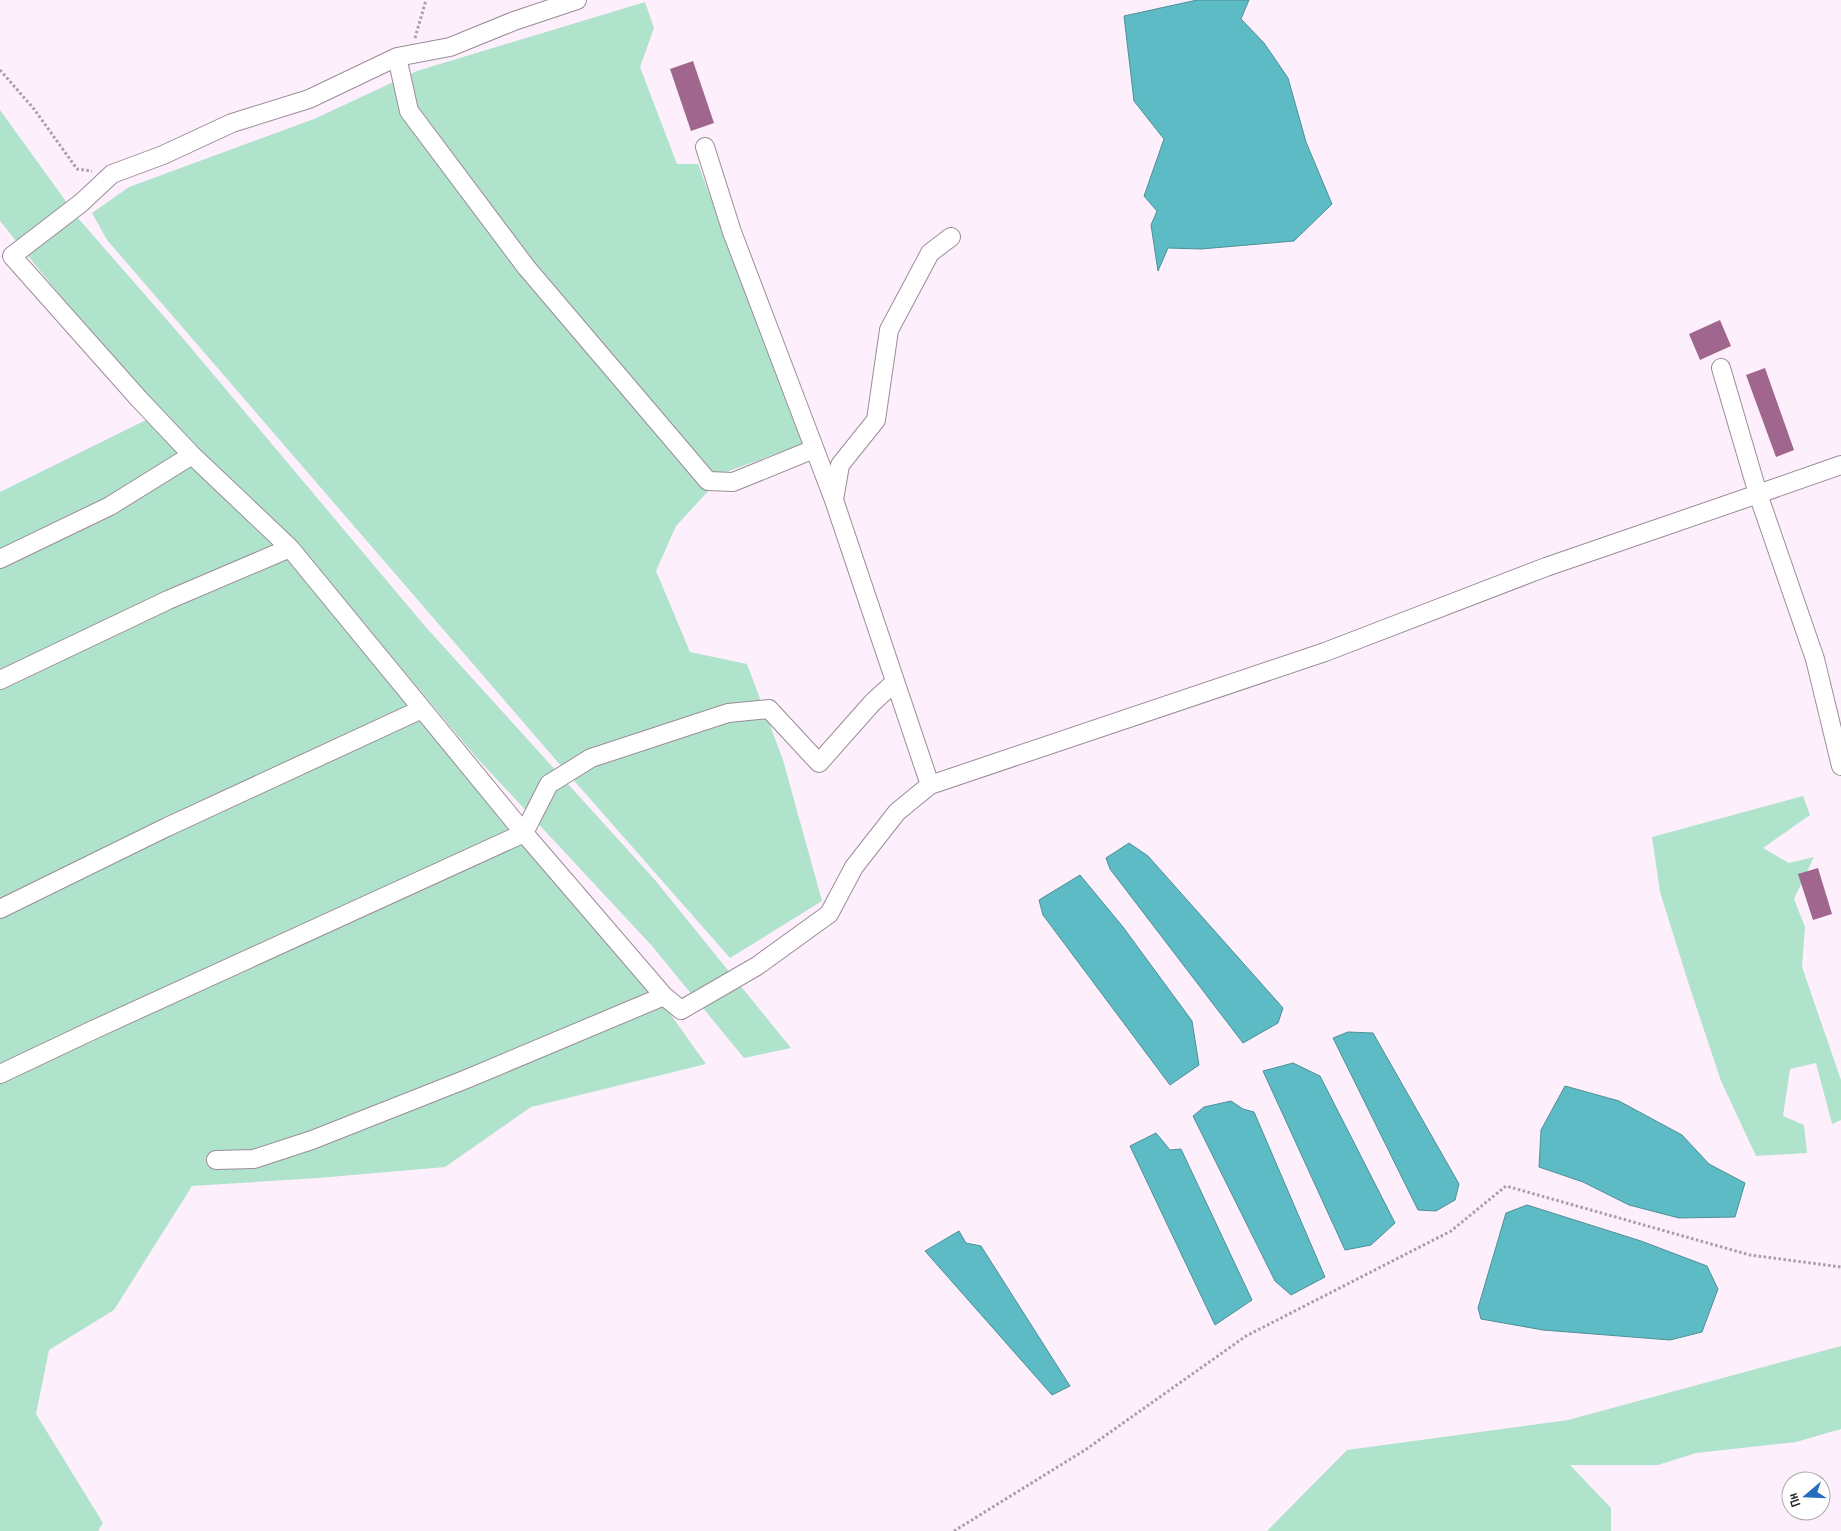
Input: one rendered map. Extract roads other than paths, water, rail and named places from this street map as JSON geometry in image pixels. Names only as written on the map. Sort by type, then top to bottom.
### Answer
[{"type":"street","points":[[577,0],[514,21],[450,48],[397,58],[309,99],[232,123],[163,156],[112,174],[81,203],[12,256],[139,399],[192,455],[290,548],[524,832],[664,996],[681,1010],[757,966],[829,914],[854,867],[896,812],[930,786],[1325,652],[1546,567],[1841,465]]},
{"type":"street","points":[[397,58],[409,111],[526,267],[708,481],[733,482],[814,449]]},
{"type":"street","points":[[705,147],[736,241],[834,500],[930,786]]},
{"type":"street","points":[[834,500],[840,465],[876,420],[889,330],[930,253],[951,237]]},
{"type":"street","points":[[1721,368],[1758,494],[1815,659],[1841,766]]},
{"type":"street","points":[[0,559],[110,506],[192,455]]},
{"type":"street","points":[[0,680],[168,600],[290,548]]},
{"type":"street","points":[[0,1074],[524,832],[549,784],[591,758],[728,713],[769,709],[819,763],[873,702],[895,682]]},
{"type":"street","points":[[0,909],[167,827],[422,708]]},
{"type":"street","points":[[216,1160],[254,1159],[312,1140],[469,1078],[664,996]]},
{"type":"water","points":[[1197,0],[1249,0],[1241,19],[1264,43],[1288,78],[1306,142],[1332,204],[1294,241],[1201,249],[1168,248],[1158,271],[1151,225],[1157,211],[1144,196],[1164,139],[1134,101],[1124,16]]},
{"type":"water","points":[[1129,843],[1148,856],[1283,1008],[1278,1023],[1243,1043],[1110,869],[1106,858]]},
{"type":"water","points":[[1080,875],[1123,927],[1192,1021],[1199,1065],[1170,1085],[1043,915],[1039,900]]},
{"type":"water","points":[[1348,1032],[1373,1033],[1459,1184],[1455,1200],[1436,1211],[1418,1210],[1333,1038]]},
{"type":"water","points":[[1293,1063],[1320,1076],[1395,1223],[1371,1245],[1345,1250],[1263,1071]]},
{"type":"water","points":[[1565,1086],[1619,1101],[1682,1135],[1709,1164],[1745,1183],[1735,1217],[1679,1218],[1629,1205],[1583,1182],[1539,1167],[1541,1130]]},
{"type":"water","points":[[1231,1101],[1243,1109],[1254,1112],[1325,1277],[1291,1295],[1275,1281],[1193,1116],[1204,1107]]},
{"type":"water","points":[[1156,1133],[1170,1150],[1181,1149],[1252,1300],[1215,1325],[1130,1146]]},
{"type":"water","points":[[1527,1205],[1641,1241],[1707,1266],[1718,1289],[1702,1332],[1670,1340],[1543,1330],[1481,1319],[1478,1308],[1506,1213]]},
{"type":"water","points":[[959,1231],[966,1243],[981,1246],[1070,1386],[1052,1395],[925,1251]]}]
